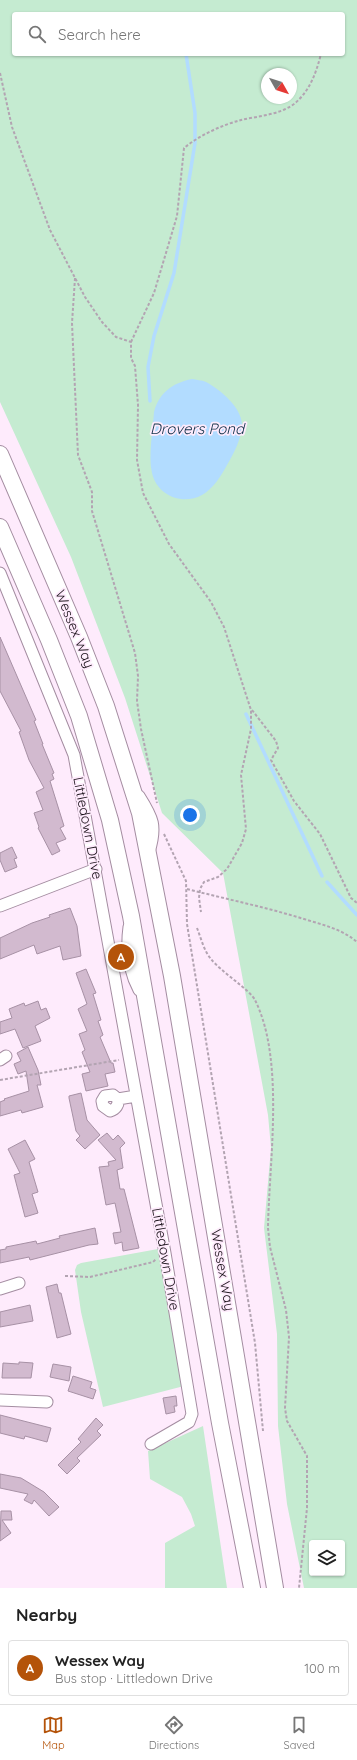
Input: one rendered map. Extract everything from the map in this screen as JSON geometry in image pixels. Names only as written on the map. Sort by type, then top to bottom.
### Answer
[{"type":"highway","name":"Wessex Way","points":[[0,454],[79,637],[106,706],[131,783],[148,853],[172,976],[275,1588]]},
{"type":"highway","name":"Wessex Way","points":[[0,527],[49,640],[79,716],[110,820],[131,916],[220,1423],[252,1588]]},
{"type":"street","name":"Littledown Drive","points":[[0,573],[74,755],[165,1253],[192,1414],[189,1422],[151,1444]]},
{"type":"street","points":[[0,906],[96,869]]},
{"type":"street","points":[[118,1098],[136,1096]]},
{"type":"street","points":[[0,1289],[19,1283]]},
{"type":"street","points":[[0,1400],[47,1402]]},
{"type":"path","points":[[320,56],[311,84],[293,104],[271,114],[241,120],[220,128],[195,140],[184,148],[177,216],[154,293],[131,342],[130,358],[134,366],[138,405],[137,460],[142,493],[169,544],[211,602],[224,627],[252,710],[276,741],[278,748],[271,760],[294,801],[320,834],[351,898],[357,904]]},
{"type":"path","points":[[0,73],[12,127],[50,230],[75,278],[102,322],[116,337],[131,342]]},
{"type":"path","points":[[75,278],[72,323],[78,455],[92,492],[92,511],[135,653],[138,676],[137,701],[141,729],[157,806]]},
{"type":"path","points":[[201,912],[200,892],[204,882],[218,877],[227,869],[242,843],[244,836],[246,828],[246,814],[242,794],[241,775],[251,729],[252,710]]},
{"type":"path","points":[[162,831],[183,875],[187,889],[187,924],[255,1343],[264,1435]]},
{"type":"path","points":[[187,889],[266,907],[315,922],[346,933],[357,942]]},
{"type":"path","points":[[197,928],[209,957],[254,997],[261,1013],[266,1031],[273,1090],[268,1228],[270,1247],[286,1310],[289,1337],[285,1408],[287,1421],[307,1456],[308,1470],[305,1535],[299,1588]]},
{"type":"path","points":[[0,1080],[130,1058]]},
{"type":"path","points":[[65,1276],[90,1277],[153,1262],[165,1253]]},
{"type":"green space","points":[[0,0],[357,0],[357,1588],[304,1588],[287,1504],[278,1426],[277,1334],[264,1228],[271,1148],[268,1115],[223,873],[162,813],[125,698],[71,557],[0,402]]},
{"type":"green space","points":[[158,1249],[184,1386],[103,1407],[81,1312],[75,1270],[77,1265],[81,1263]]},
{"type":"green space","points":[[203,1426],[227,1588],[165,1588],[165,1543],[195,1526],[191,1514],[182,1497],[150,1479],[148,1451]]},
{"type":"water","name":"Drovers Pond","points":[[192,379],[206,382],[230,400],[238,412],[242,425],[239,441],[235,451],[216,482],[202,495],[194,498],[179,499],[165,493],[155,481],[152,473],[151,451],[154,412],[159,399],[167,390],[178,383]]},
{"type":"building","points":[[0,637],[36,720],[34,721],[54,773],[52,774],[54,779],[50,781],[64,826],[60,828],[66,839],[56,843],[60,851],[52,855],[38,828],[39,827],[34,813],[43,810],[36,792],[44,788],[29,760],[19,732],[21,731],[0,691]]},
{"type":"building","points":[[12,847],[17,858],[14,859],[17,867],[5,872],[0,860],[0,853]]},
{"type":"building","points":[[70,908],[77,926],[81,956],[63,960],[60,946],[37,954],[34,945],[0,959],[0,938],[32,923],[50,917],[49,915]]},
{"type":"building","points":[[86,969],[96,993],[93,994],[101,1020],[98,1021],[103,1035],[100,1037],[111,1063],[113,1063],[115,1072],[105,1074],[108,1086],[86,1091],[82,1074],[90,1072],[82,1052],[85,1050],[79,1034],[87,1031],[78,1009],[87,1004],[76,973]]},
{"type":"building","points":[[38,1001],[41,1010],[46,1008],[50,1018],[35,1026],[41,1041],[23,1048],[15,1029],[0,1034],[0,1022],[12,1018],[9,1009],[24,1003],[25,1006]]},
{"type":"building","points":[[28,1047],[38,1070],[41,1085],[37,1085],[43,1107],[22,1113],[21,1110],[0,1116],[0,1102],[5,1100],[4,1099],[29,1091],[26,1071],[18,1074],[14,1064],[21,1061],[17,1053]]},
{"type":"building","points":[[81,1093],[87,1120],[100,1135],[85,1149],[76,1140],[80,1136],[76,1131],[69,1098],[69,1096]]},
{"type":"building","points":[[107,1133],[113,1140],[118,1135],[125,1143],[120,1148],[123,1168],[117,1170],[120,1189],[124,1189],[139,1248],[123,1251],[122,1242],[115,1244],[113,1233],[121,1232],[115,1203],[106,1205],[99,1167],[109,1166],[108,1162],[116,1160],[98,1140]]},
{"type":"building","points":[[25,1140],[35,1159],[29,1162],[38,1192],[32,1194],[38,1213],[25,1217],[14,1175],[20,1173],[8,1149]]},
{"type":"building","points":[[95,1228],[98,1244],[30,1260],[29,1257],[0,1263],[0,1250],[6,1249],[6,1247],[36,1241],[37,1244],[60,1238],[59,1236]]},
{"type":"building","points":[[57,1284],[59,1293],[61,1293],[71,1334],[57,1338],[46,1287]]},
{"type":"building","points":[[30,1305],[33,1321],[0,1327],[0,1312]]},
{"type":"building","points":[[19,1362],[33,1363],[31,1378],[2,1378],[3,1363],[19,1364]]},
{"type":"building","points":[[53,1364],[71,1367],[69,1381],[50,1377]]},
{"type":"building","points":[[73,1376],[92,1382],[90,1388],[96,1390],[93,1399],[68,1391]]},
{"type":"building","points":[[176,1396],[177,1406],[174,1406],[175,1412],[166,1414],[163,1398]]},
{"type":"building","points":[[0,1415],[51,1428],[47,1442],[25,1436],[24,1439],[0,1433]]},
{"type":"building","points":[[96,1418],[103,1425],[97,1431],[101,1435],[77,1458],[80,1461],[67,1474],[58,1465],[81,1442],[78,1439]]},
{"type":"building","points":[[0,1474],[21,1478],[44,1492],[59,1507],[49,1516],[34,1500],[32,1504],[24,1500],[28,1494],[0,1488]]},
{"type":"building","points":[[1,1511],[11,1511],[12,1520],[2,1520],[11,1533],[0,1541]]},
{"type":"waterway","points":[[150,401],[148,367],[154,336],[174,273],[195,143],[195,113],[186,56]]},
{"type":"waterway","points":[[246,714],[322,876]]},
{"type":"waterway","points":[[327,882],[357,915]]},
{"type":"place","name":"Wessex Way","points":[[121,957]]}]
